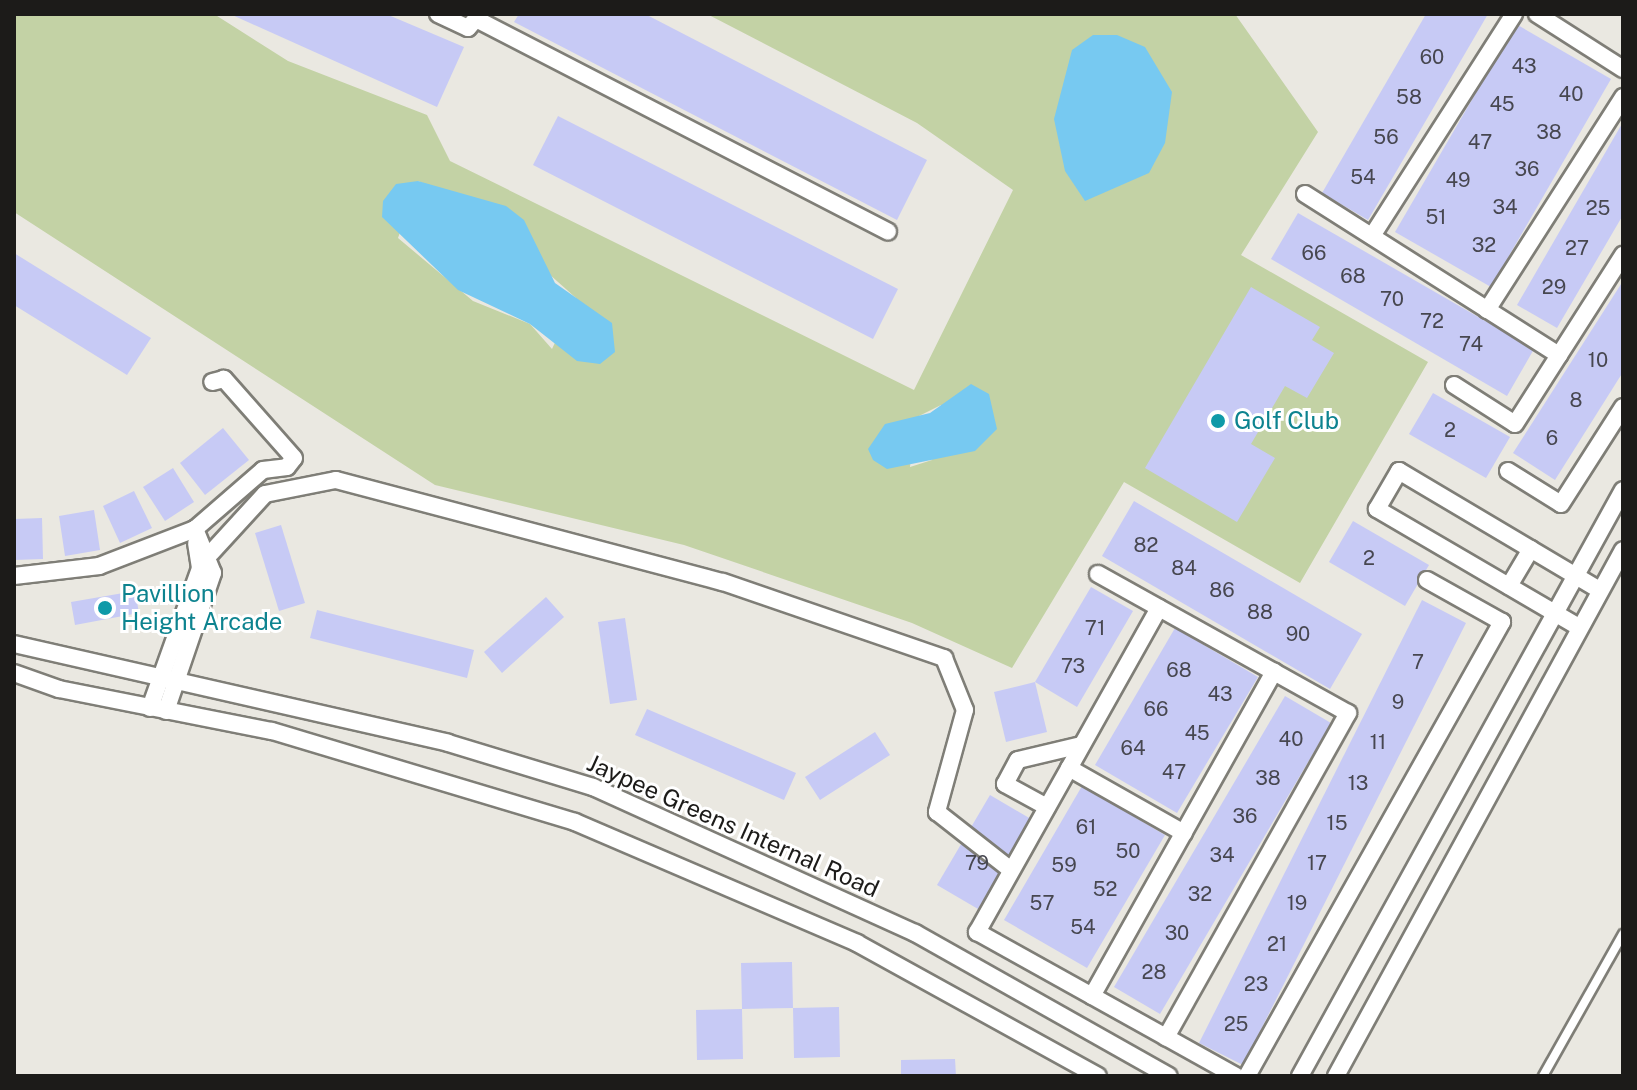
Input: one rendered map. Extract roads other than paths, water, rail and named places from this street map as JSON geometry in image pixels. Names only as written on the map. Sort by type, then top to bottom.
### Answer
[{"type":"street","points":[[438,14],[468,28],[480,18],[888,232]]},
{"type":"street","points":[[1372,236],[1514,14]]},
{"type":"street","points":[[1537,14],[1623,69]]},
{"type":"street","points":[[1487,310],[1623,97]]},
{"type":"street","points":[[1305,194],[1559,355]]},
{"type":"street","points":[[1454,385],[1515,424],[1623,255]]},
{"type":"street","points":[[14,576],[99,566],[192,530],[263,470],[287,467],[294,458],[224,379],[212,382]]},
{"type":"street","points":[[1508,471],[1561,504],[1623,407]]},
{"type":"street","points":[[1577,626],[1377,509],[1399,471],[1598,589]]},
{"type":"street","points":[[211,553],[265,494],[336,480],[681,570],[944,658],[965,710],[937,812],[1011,870]]},
{"type":"street","points":[[1300,1076],[1550,611],[1623,490]]},
{"type":"street","points":[[158,709],[213,573],[211,553],[192,530]]},
{"type":"street","points":[[169,681],[200,568],[192,530]]},
{"type":"street","points":[[1509,586],[1531,549]]},
{"type":"street","points":[[1336,1076],[1577,626],[1623,550]]},
{"type":"street","points":[[1098,574],[1348,713],[1166,1037]]},
{"type":"street","points":[[1247,1076],[1502,622],[1427,580]]},
{"type":"street","points":[[1159,608],[977,932],[1236,1076]]},
{"type":"street","name":"Jaypee Greens Internal Road","points":[[14,644],[448,743],[593,787],[902,927],[1169,1076]]},
{"type":"street","points":[[1092,996],[1274,672]]},
{"type":"street","points":[[14,673],[158,709],[300,739],[575,822],[857,943],[1098,1076]]},
{"type":"street","points":[[1047,807],[1005,784],[1018,760],[1081,745]]},
{"type":"street","points":[[1069,768],[1184,833]]},
{"type":"lane","points":[[1543,1076],[1623,934]]},
{"type":"water","points":[[1093,35],[1117,35],[1145,47],[1172,92],[1165,143],[1149,173],[1085,201],[1065,171],[1054,119],[1072,50]]},
{"type":"water","points":[[418,181],[506,206],[524,220],[555,283],[612,323],[615,352],[600,364],[577,361],[530,324],[458,290],[382,217],[383,201],[396,184]]},
{"type":"water","points":[[971,384],[989,394],[997,429],[975,451],[887,469],[873,460],[868,449],[885,424],[930,413]]},
{"type":"place","name":"Golf Club","points":[[1218,421]]},
{"type":"place","name":"Pavillion Height Arcade","points":[[105,608]]}]
